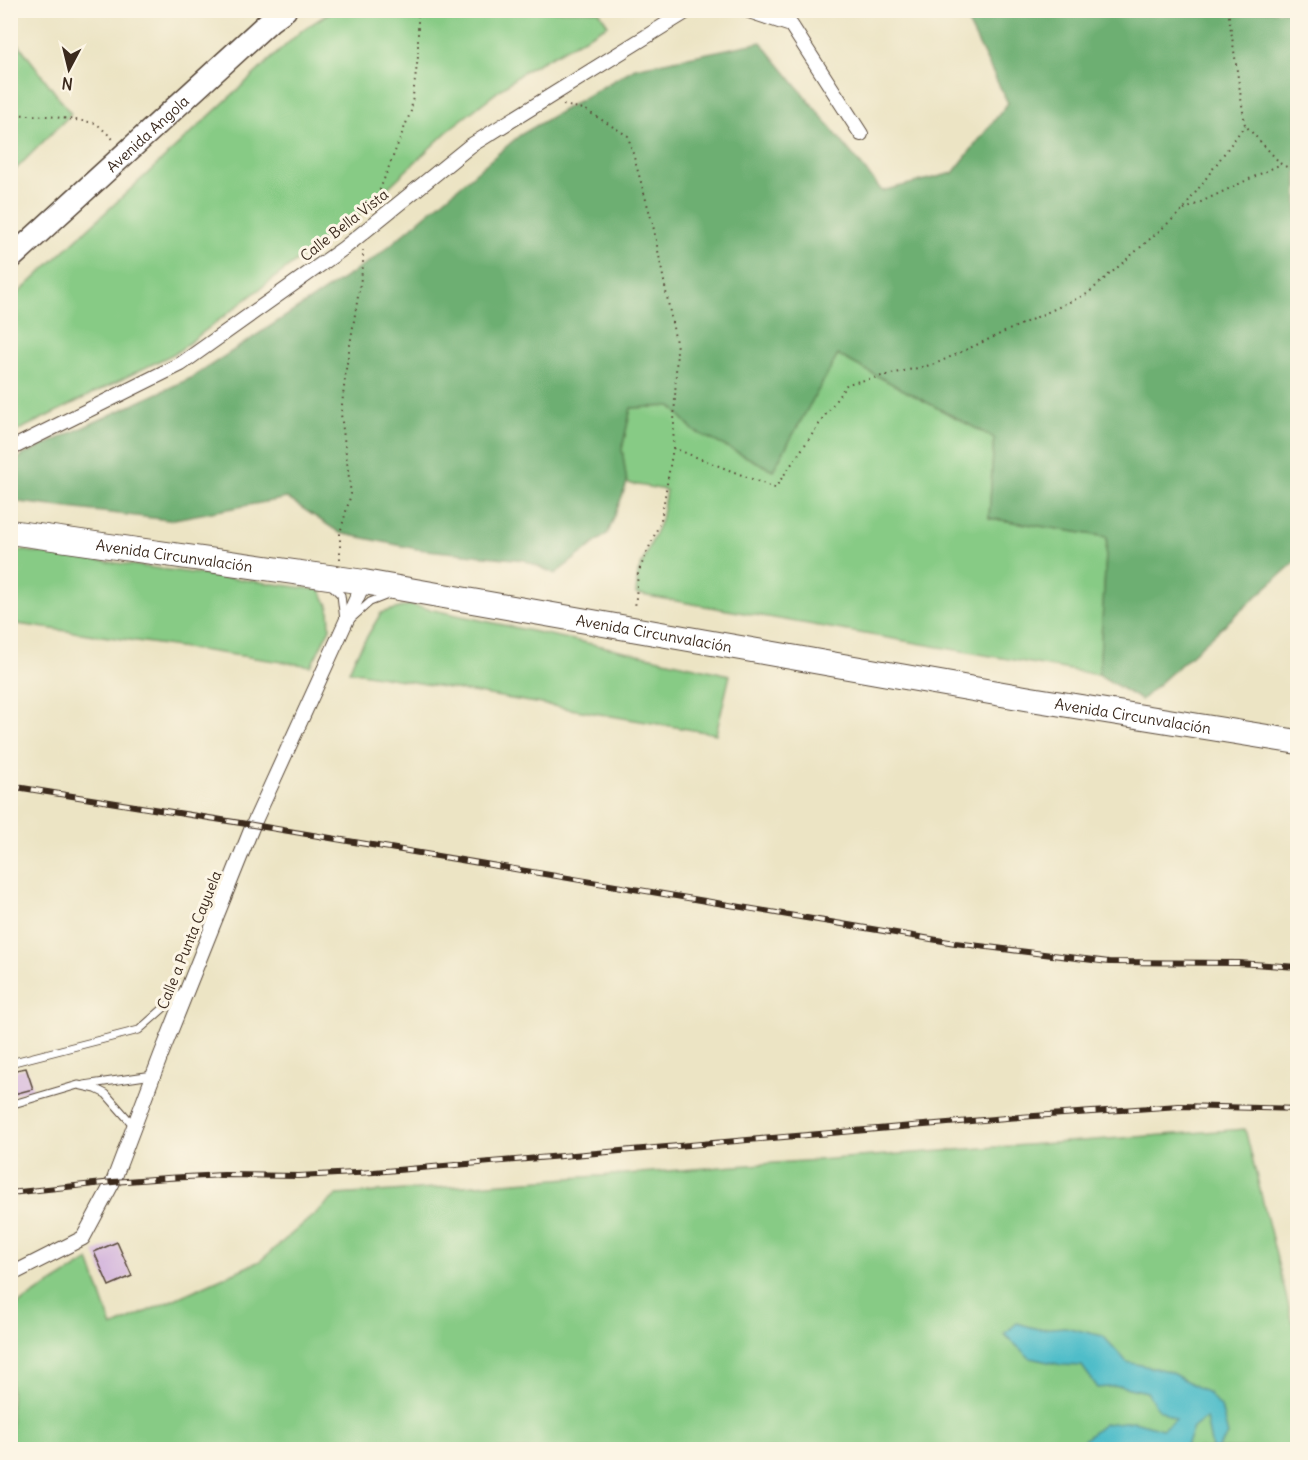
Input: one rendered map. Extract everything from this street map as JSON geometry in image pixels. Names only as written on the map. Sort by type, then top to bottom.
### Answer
[{"type":"highway","name":"Avenida Circunvalación","points":[[10,532],[364,582],[1020,697],[1298,742]]},
{"type":"main road","name":"Avenida Angola","points":[[10,259],[270,21],[285,10]]},
{"type":"street","name":"Calle Bella Vista","points":[[10,449],[181,364],[344,248],[470,146],[689,10]]},
{"type":"street","points":[[746,10],[791,25],[861,134]]},
{"type":"street","name":"Calle a Punta Cayuela","points":[[10,1275],[83,1238],[113,1182],[253,825],[364,582]]},
{"type":"lane","points":[[332,578],[341,595],[344,625]]},
{"type":"lane","points":[[344,625],[370,602],[403,589]]},
{"type":"lane","points":[[10,1063],[139,1030],[189,985]]},
{"type":"lane","points":[[10,1105],[78,1085],[154,1075]]},
{"type":"lane","points":[[78,1085],[106,1094],[134,1126]]},
{"type":"path","points":[[332,578],[340,533],[351,494],[341,414],[363,266],[363,233],[411,111],[418,57],[418,10]]},
{"type":"path","points":[[1228,10],[1245,124],[1281,164],[1298,174]]},
{"type":"path","points":[[543,101],[584,109],[628,136],[653,225],[677,348],[673,448],[661,520],[638,573],[634,629]]},
{"type":"path","points":[[10,114],[48,116],[96,123],[126,152]]},
{"type":"path","points":[[673,448],[775,488],[847,384],[935,364],[1087,294],[1182,211],[1245,124]]},
{"type":"path","points":[[1182,211],[1281,164]]},
{"type":"green space","points":[[332,11],[599,11],[608,25],[523,72],[452,127],[354,220],[332,234],[177,352],[11,434],[11,300],[301,31]]},
{"type":"green space","points":[[962,11],[1297,11],[1297,560],[1141,700],[1099,675],[1107,537],[989,518],[994,438],[838,355],[773,470],[694,431],[671,406],[631,408],[622,449],[627,483],[608,533],[555,574],[524,560],[417,549],[340,533],[287,498],[169,520],[11,501],[11,465],[23,455],[191,378],[375,258],[520,135],[635,68],[761,42],[882,191],[953,173],[1008,103]]},
{"type":"green space","points":[[11,34],[71,114],[11,174]]},
{"type":"green space","points":[[838,355],[994,438],[989,518],[1107,537],[1099,675],[636,594],[638,573],[661,520],[666,490],[627,483],[622,449],[631,408],[671,406],[694,431],[773,470]]},
{"type":"green space","points":[[11,549],[320,590],[329,607],[330,628],[311,666],[11,623]]},
{"type":"green space","points":[[410,605],[730,675],[716,734],[349,671],[381,613]]},
{"type":"green space","points":[[1245,1129],[1297,1340],[1297,1449],[11,1450],[11,1309],[89,1260],[112,1327],[260,1261],[337,1195]]},
{"type":"water","points":[[1017,1323],[1038,1329],[1065,1327],[1103,1336],[1127,1362],[1168,1371],[1208,1393],[1221,1407],[1228,1435],[1217,1449],[1212,1449],[1206,1418],[1193,1428],[1186,1446],[1189,1449],[1076,1449],[1077,1445],[1104,1424],[1134,1421],[1162,1429],[1176,1419],[1157,1408],[1147,1392],[1120,1386],[1098,1388],[1082,1366],[1062,1365],[1030,1358],[1004,1334]]},
{"type":"building","points":[[26,1068],[33,1089],[10,1095],[10,1071]]},
{"type":"building","points":[[117,1242],[132,1276],[109,1286],[94,1252]]},
{"type":"railway","points":[[10,786],[955,943],[1109,962],[1238,963],[1298,967]]},
{"type":"railway","points":[[10,1193],[167,1178],[224,1175],[299,1176],[374,1172],[1006,1118],[1179,1106],[1298,1109]]}]
